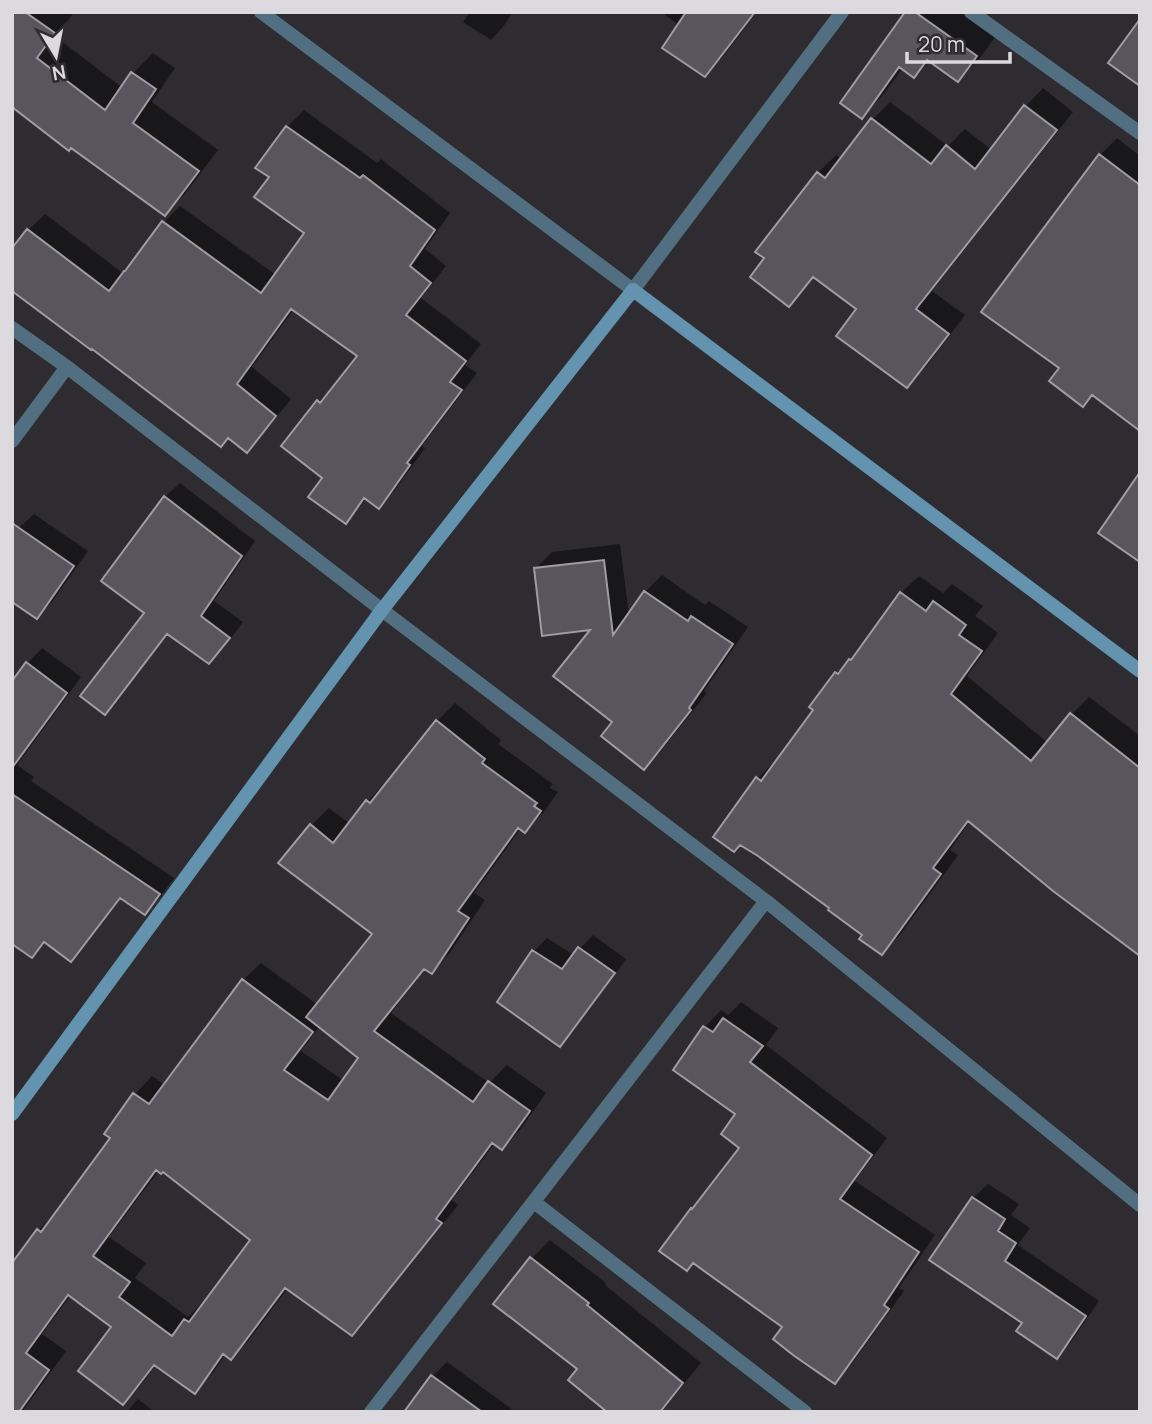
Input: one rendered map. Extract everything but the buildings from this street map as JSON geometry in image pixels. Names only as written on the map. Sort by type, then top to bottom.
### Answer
[{"type":"street","points":[[261,12],[1140,671]]},
{"type":"street","points":[[12,1114],[382,610],[633,290],[842,12]]},
{"type":"street","points":[[971,12],[1140,133]]},
{"type":"street","points":[[12,328],[67,367],[766,901],[1140,1205]]},
{"type":"street","points":[[12,441],[67,367]]},
{"type":"street","points":[[371,1412],[766,901]]},
{"type":"street","points":[[534,1202],[804,1412]]}]
